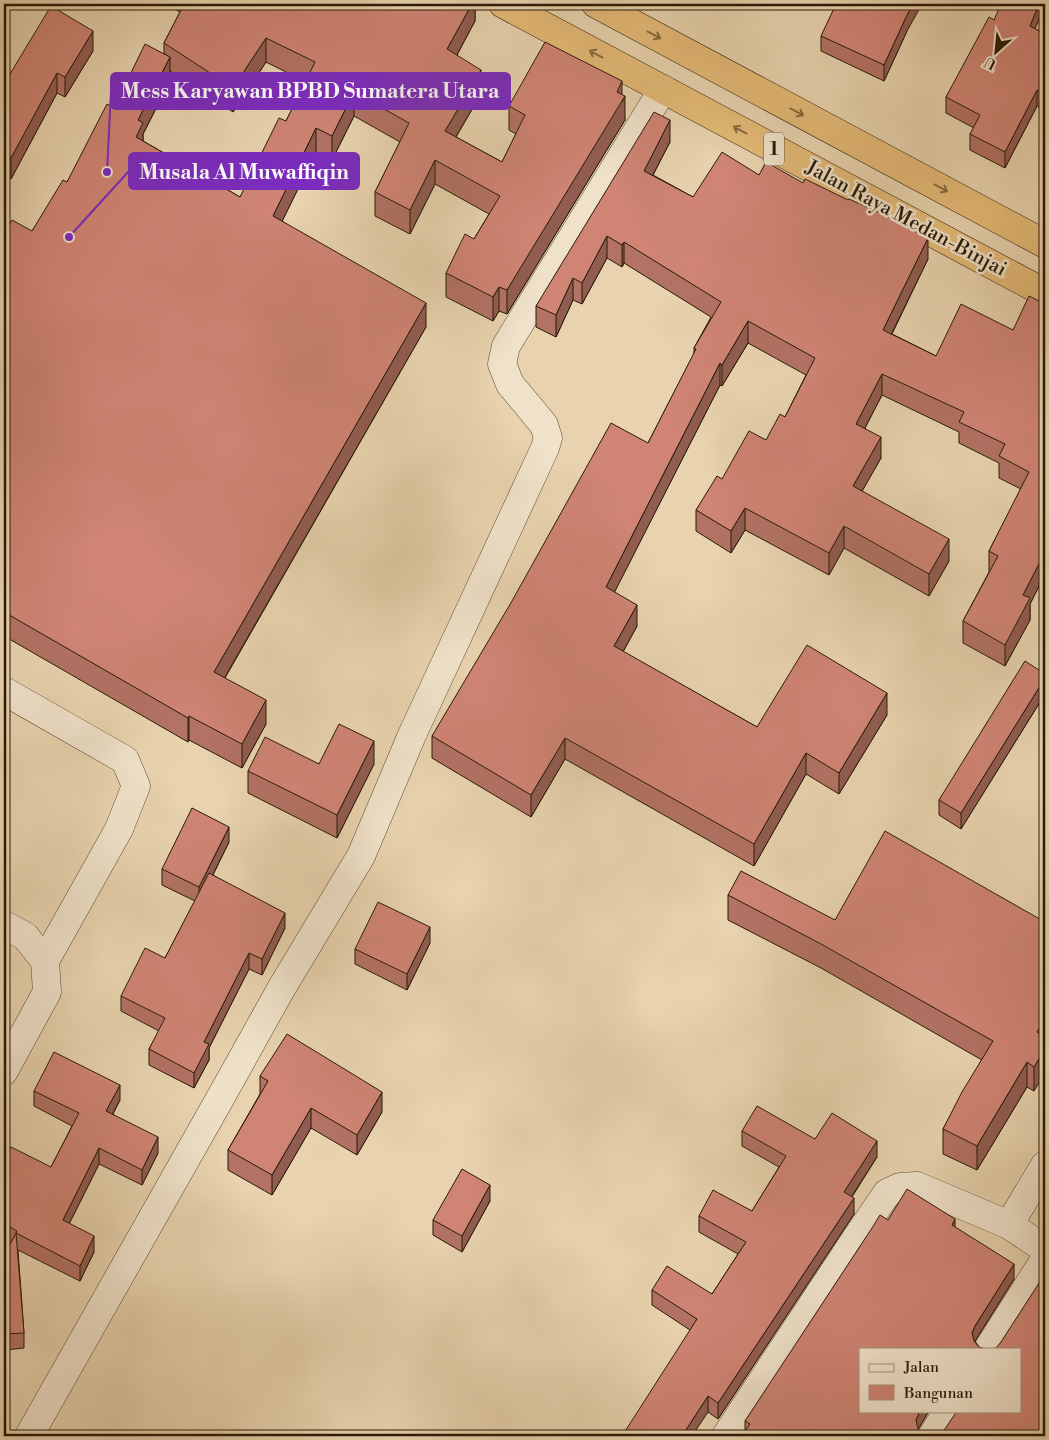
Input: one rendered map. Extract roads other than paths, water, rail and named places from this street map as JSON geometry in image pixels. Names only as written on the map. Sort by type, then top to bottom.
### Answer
[{"type":"highway","name":"Jalan Raya Medan-Binjai","points":[[503,4],[1045,293]]},
{"type":"highway","name":"1","points":[[596,4],[770,98],[1045,242]]},
{"type":"street","points":[[29,1436],[281,989],[361,856],[412,735],[548,438],[544,425],[510,384],[502,364],[506,346],[663,90]]},
{"type":"street","points":[[4,691],[125,760],[136,786],[119,829],[45,962],[47,992],[4,1072]]},
{"type":"street","points":[[4,925],[25,936],[45,962]]},
{"type":"street","points":[[1009,1224],[1045,1165]]},
{"type":"street","points":[[726,1436],[859,1234],[887,1194],[900,1186],[917,1186],[1009,1224],[1045,1249]]},
{"type":"street","points":[[989,1348],[1045,1259]]},
{"type":"street","points":[[932,1436],[947,1412]]},
{"type":"place","name":"Mess Karyawan BPBD Sumatera Utara","points":[[107,172]]},
{"type":"place","name":"Musala Al Muwaffiqin","points":[[69,237]]}]
